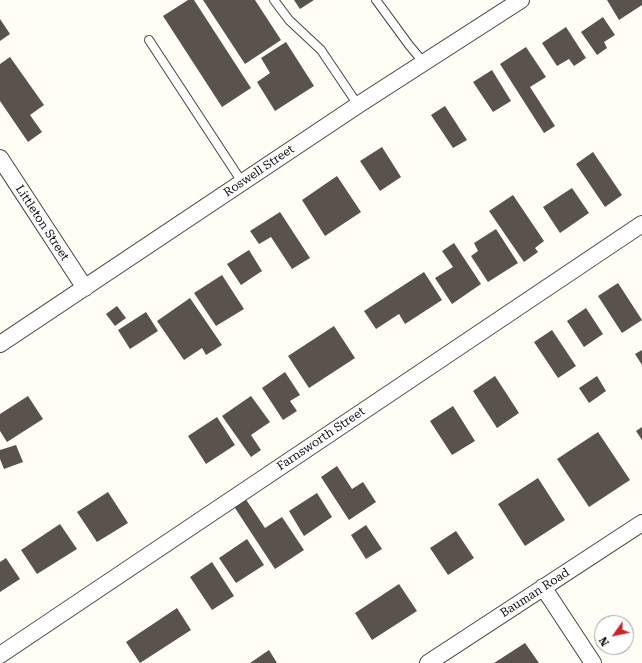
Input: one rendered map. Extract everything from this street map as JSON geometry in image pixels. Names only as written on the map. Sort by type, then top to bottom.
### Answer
[{"type":"street","name":"Roswell Street","points":[[0,344],[358,105],[521,0]]},
{"type":"street","name":"Littleton Street","points":[[0,158],[85,288]]},
{"type":"street","name":"Farnsworth Street","points":[[0,655],[642,224]]},
{"type":"street","name":"Bauman Road","points":[[428,663],[642,523]]},
{"type":"street","points":[[543,587],[593,663]]},
{"type":"lane","points":[[274,0],[289,20],[321,50],[358,105]]},
{"type":"lane","points":[[376,0],[424,63]]},
{"type":"lane","points":[[149,40],[242,182]]},
{"type":"building","points":[[188,0],[194,0],[251,88],[222,107],[163,16]]},
{"type":"building","points":[[203,0],[255,0],[281,40],[245,64]]},
{"type":"building","points":[[294,0],[314,0],[300,9]]},
{"type":"building","points":[[607,0],[642,0],[642,5],[619,20]]},
{"type":"building","points":[[603,17],[615,35],[604,42],[607,48],[597,55],[581,32]]},
{"type":"building","points":[[0,19],[10,34],[0,41]]},
{"type":"building","points":[[566,27],[586,58],[574,66],[569,59],[557,66],[542,43]]},
{"type":"building","points":[[286,42],[314,86],[275,111],[257,82],[270,73],[261,58]]},
{"type":"building","points":[[526,47],[546,77],[530,87],[555,126],[544,133],[500,64]]},
{"type":"building","points":[[10,57],[44,105],[30,115],[42,132],[28,142],[0,101],[0,64]]},
{"type":"building","points":[[492,70],[511,101],[493,112],[473,82]]},
{"type":"building","points":[[445,106],[467,140],[453,148],[431,115]]},
{"type":"building","points":[[382,147],[401,177],[380,191],[360,161]]},
{"type":"building","points":[[593,152],[622,195],[605,207],[576,164]]},
{"type":"building","points":[[337,176],[361,212],[325,236],[302,200]]},
{"type":"building","points":[[572,188],[589,213],[560,233],[543,207]]},
{"type":"building","points":[[513,195],[544,241],[535,248],[538,252],[524,262],[489,211]]},
{"type":"building","points":[[280,212],[310,258],[292,269],[271,237],[259,244],[250,231]]},
{"type":"building","points":[[496,229],[518,263],[488,282],[471,256],[478,251],[474,243]]},
{"type":"building","points":[[454,243],[481,284],[452,304],[435,278],[453,267],[442,251]]},
{"type":"building","points":[[249,250],[262,271],[241,285],[227,264]]},
{"type":"building","points":[[424,272],[442,300],[405,324],[399,314],[376,329],[364,311]]},
{"type":"building","points":[[222,275],[244,309],[216,326],[194,293]]},
{"type":"building","points":[[618,283],[642,320],[622,333],[598,296]]},
{"type":"building","points":[[190,298],[222,345],[206,355],[202,348],[184,360],[157,321]]},
{"type":"building","points":[[117,306],[126,318],[115,326],[106,314]]},
{"type":"building","points":[[586,308],[603,334],[584,347],[567,321]]},
{"type":"building","points":[[146,312],[158,331],[130,349],[118,330]]},
{"type":"building","points":[[334,326],[355,358],[309,388],[288,356]]},
{"type":"building","points":[[552,330],[576,366],[558,378],[534,342]]},
{"type":"building","points":[[642,350],[642,365],[635,354]]},
{"type":"building","points":[[285,372],[300,395],[290,401],[297,411],[283,420],[262,388]]},
{"type":"building","points":[[495,376],[519,413],[497,428],[473,391]]},
{"type":"building","points":[[597,376],[606,391],[589,403],[579,388]]},
{"type":"building","points":[[28,396],[43,419],[7,442],[0,431],[0,414]]},
{"type":"building","points":[[251,396],[270,422],[251,435],[261,450],[251,457],[222,416]]},
{"type":"building","points":[[453,406],[475,441],[452,455],[430,421]]},
{"type":"building","points":[[217,417],[235,445],[206,464],[188,436]]},
{"type":"building","points":[[642,427],[642,440],[636,431]]},
{"type":"building","points":[[598,432],[630,480],[589,507],[557,459]]},
{"type":"building","points":[[16,445],[23,462],[4,469],[0,459],[0,450]]},
{"type":"building","points":[[337,466],[352,489],[363,482],[376,502],[349,520],[321,477]]},
{"type":"building","points":[[538,478],[565,520],[525,546],[498,504]]},
{"type":"building","points":[[108,492],[128,523],[97,542],[77,512]]},
{"type":"building","points":[[317,493],[332,517],[304,536],[289,511]]},
{"type":"building","points":[[245,498],[265,528],[282,517],[304,550],[275,569],[233,505]]},
{"type":"building","points":[[60,524],[77,549],[37,574],[21,550]]},
{"type":"building","points":[[366,525],[382,549],[366,559],[351,535]]},
{"type":"building","points":[[456,531],[474,558],[448,575],[430,548]]},
{"type":"building","points":[[247,539],[264,565],[236,583],[219,558]]},
{"type":"building","points":[[6,558],[20,579],[0,592],[0,562]]},
{"type":"building","points":[[212,562],[234,596],[212,610],[190,577]]},
{"type":"building","points":[[399,584],[417,611],[372,640],[355,613]]},
{"type":"building","points":[[177,608],[191,630],[140,663],[126,642]]},
{"type":"building","points":[[525,643],[539,663],[494,663]]},
{"type":"building","points":[[269,650],[277,663],[250,663]]}]
